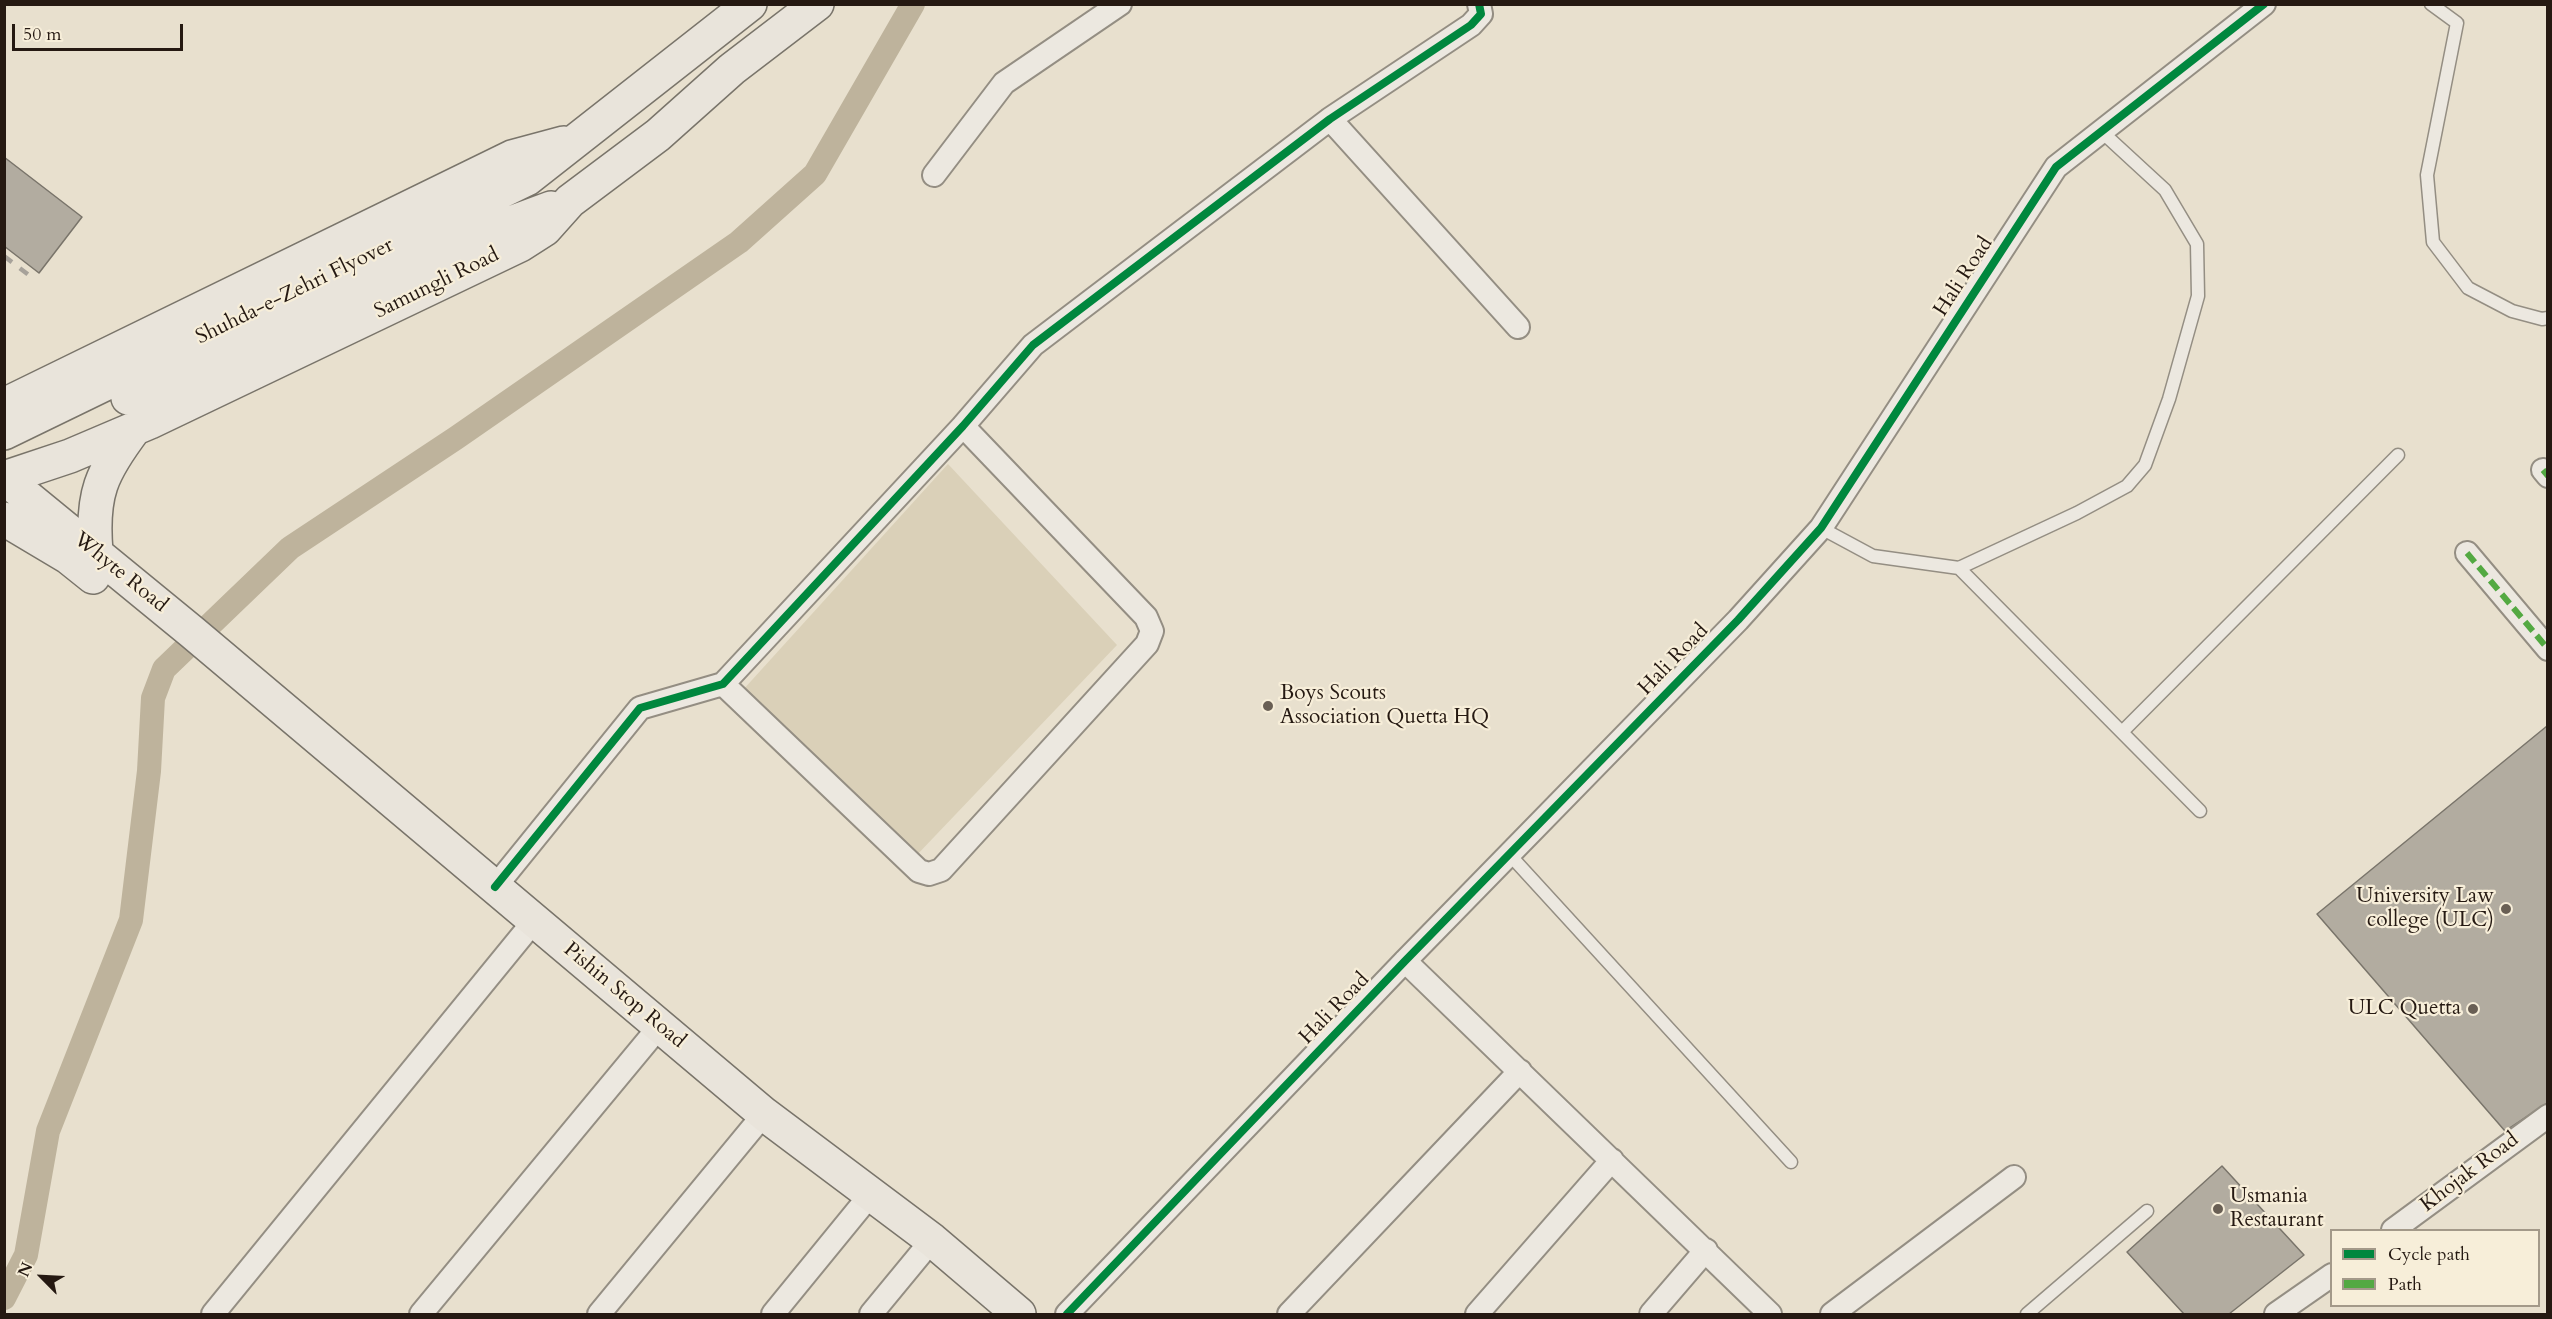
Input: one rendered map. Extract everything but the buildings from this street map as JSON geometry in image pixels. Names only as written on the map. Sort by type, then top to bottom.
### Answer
[{"type":"main road","points":[[4,405],[512,157],[577,139],[750,4]]},
{"type":"main road","name":"Samungli Road","points":[[4,478],[70,456],[150,422],[520,245],[545,229],[570,201],[658,135],[732,69],[817,4]]},
{"type":"main road","name":"Shuhda-e-Zehri Flyover","points":[[4,433],[527,179],[577,139]]},
{"type":"main road","name":"Shuhda-e-Zehri Flyover","points":[[4,454],[396,277],[500,227],[570,201]]},
{"type":"main road","points":[[96,552],[93,519],[99,486],[113,457],[136,426]]},
{"type":"main road","name":"Whyte Road","points":[[4,478],[192,632],[232,677]]},
{"type":"main road","name":"Whyte Road","points":[[4,519],[68,557],[147,620],[232,677]]},
{"type":"main road","name":"Pishin Stop Road","points":[[232,677],[495,887],[528,928]]},
{"type":"main road","name":"Pishin Stop Road","points":[[232,677],[759,1120],[926,1247],[1019,1314]]},
{"type":"main road","name":"Pishin Stop Road","points":[[926,1247],[987,1314]]},
{"type":"street","points":[[934,175],[1004,83],[1120,4]]},
{"type":"street","points":[[495,887],[640,708],[723,684],[963,426],[1033,345],[1330,119],[1471,25],[1481,14],[1479,4]]},
{"type":"street","name":"Hali Road","points":[[1067,1314],[1405,961],[1738,620],[1821,528],[2056,167],[2264,4]]},
{"type":"street","points":[[1330,119],[1518,327]]},
{"type":"street","points":[[723,684],[919,871],[929,874],[941,870],[1147,644],[1152,631],[1146,617],[963,426]]},
{"type":"street","points":[[2467,553],[2547,649]]},
{"type":"street","points":[[213,1314],[528,928]]},
{"type":"street","points":[[1405,961],[1770,1314]]},
{"type":"street","points":[[421,1314],[655,1032]]},
{"type":"street","points":[[1291,1314],[1520,1071]]},
{"type":"street","name":"Khojak Road","points":[[2394,1229],[2547,1116]]},
{"type":"street","points":[[599,1314],[759,1120]]},
{"type":"street","points":[[1477,1314],[1612,1160]]},
{"type":"street","points":[[1832,1314],[2014,1177]]},
{"type":"street","points":[[773,1314],[866,1201]]},
{"type":"street","points":[[871,1314],[926,1247]]},
{"type":"street","points":[[1651,1314],[1706,1250]]},
{"type":"street","points":[[2276,1314],[2330,1276]]},
{"type":"lane","points":[[2431,4],[2457,22],[2427,175],[2433,242],[2468,288],[2512,311],[2547,318]]},
{"type":"lane","points":[[1821,528],[1873,556],[1959,568],[2077,513],[2127,486],[2145,465],[2169,399],[2198,296],[2197,244],[2165,190],[2102,132]]},
{"type":"lane","points":[[2122,732],[2398,455]]},
{"type":"lane","points":[[1959,568],[2200,811]]},
{"type":"lane","points":[[1509,854],[1791,1162]]},
{"type":"lane","points":[[2027,1314],[2147,1211]]},
{"type":"shaded area","points":[[948,464],[1117,645],[915,857],[742,691]]},
{"type":"waterway","points":[[4,1298],[26,1255],[48,1131],[131,920],[149,771],[153,698],[164,669],[290,548],[456,438],[739,242],[815,174],[913,4]]},
{"type":"railway","points":[[4,256],[30,276]]},
{"type":"marked path","points":[[2543,470],[2548,476]]},
{"type":"marked path","points":[[2467,553],[2548,649]]},
{"type":"cycle path","points":[[495,887],[640,708],[723,684],[963,426],[1033,345],[1330,119],[1471,25],[1481,14],[1479,4]]},
{"type":"cycle path","points":[[1067,1314],[1405,961],[1738,620],[1821,528],[2056,167],[2264,4]]},
{"type":"place","name":"Boys Scouts Association Quetta HQ","points":[[1268,706]]},
{"type":"place","name":"University Law college (ULC)","points":[[2506,909]]},
{"type":"place","name":"ULC Quetta","points":[[2473,1009]]},
{"type":"place","name":"Usmania Restaurant","points":[[2218,1209]]}]
